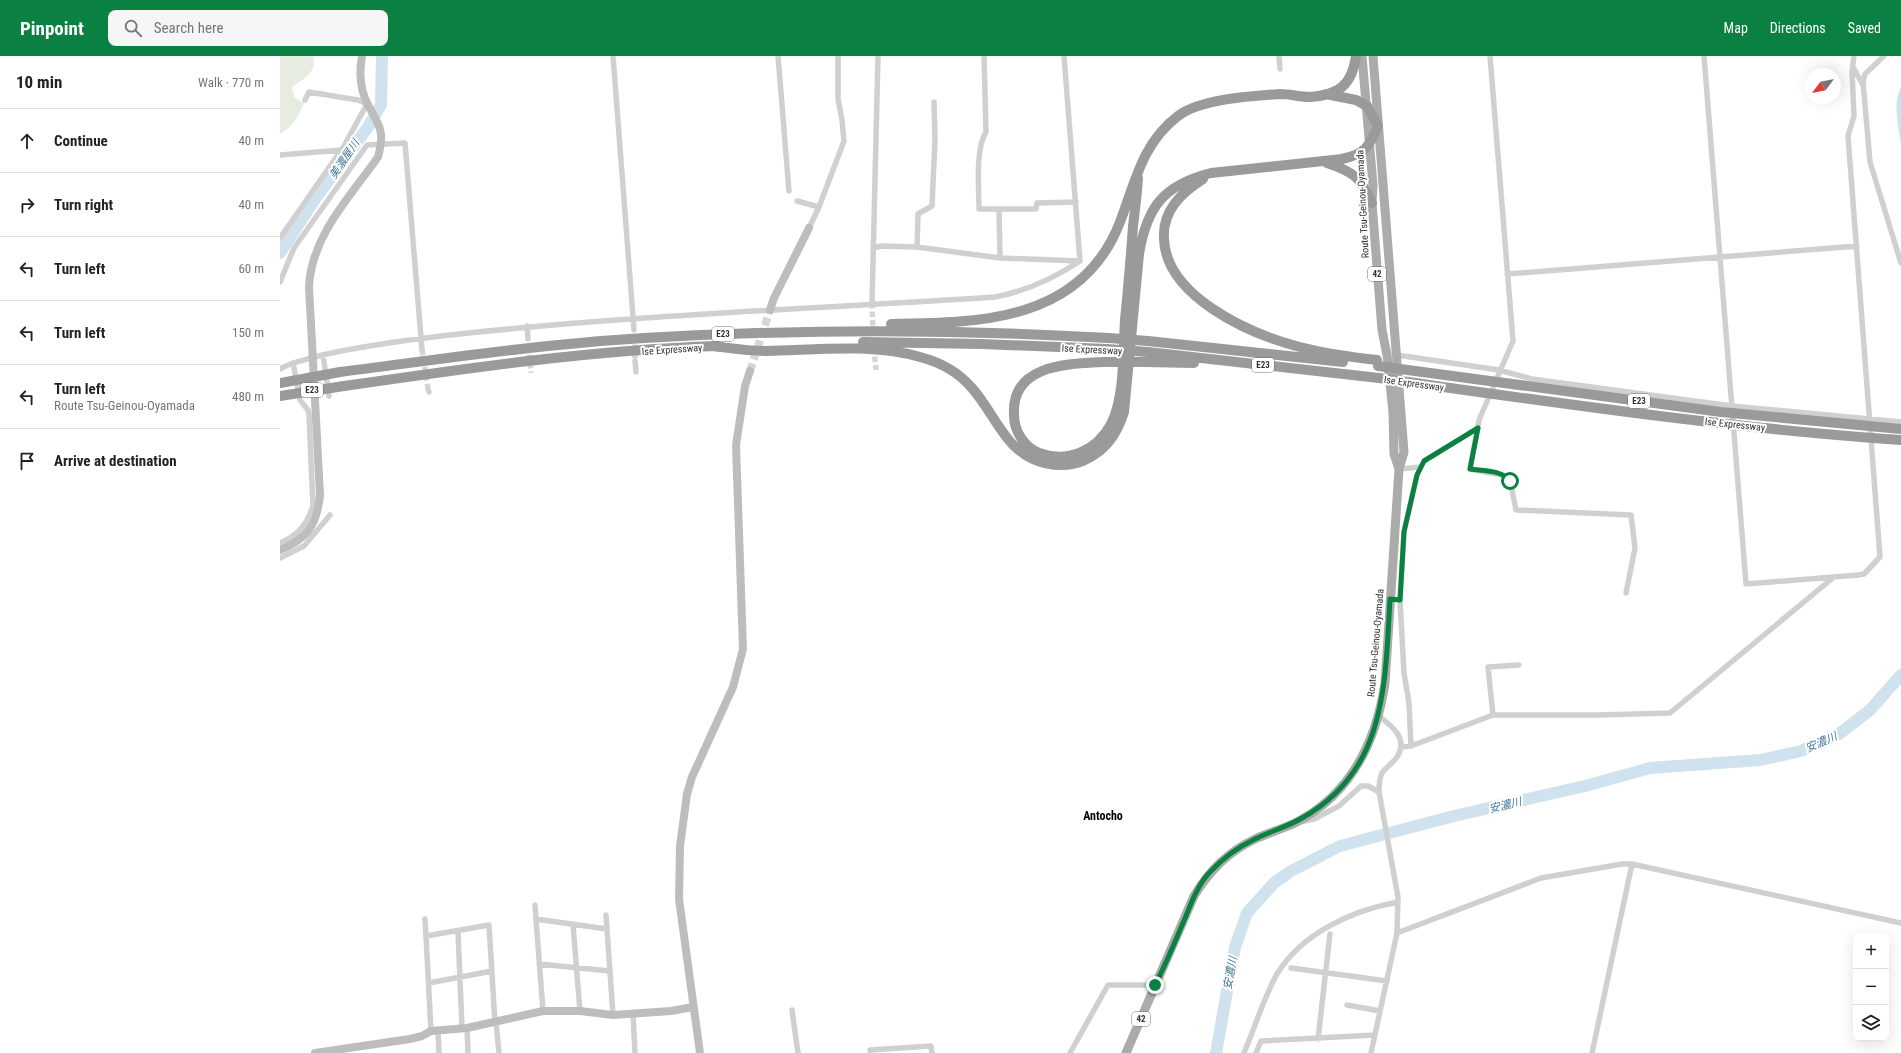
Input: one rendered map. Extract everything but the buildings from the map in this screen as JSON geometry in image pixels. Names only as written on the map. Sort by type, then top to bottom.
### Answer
[{"type":"highway","points":[[804,332],[838,326],[949,323],[980,320],[1021,312],[1045,303],[1075,284],[1101,257],[1120,222],[1138,170],[1146,152],[1160,132],[1176,117],[1194,106],[1204,103],[1281,94],[1309,97],[1326,94],[1339,89],[1349,81],[1353,74],[1356,56]]},
{"type":"highway","points":[[712,346],[764,351],[862,348],[888,350],[922,357],[947,367],[963,379],[976,393],[1005,437],[1023,454],[1036,461],[1050,464],[1076,463],[1098,452],[1110,442],[1116,433],[1124,412],[1139,254],[1143,233],[1149,217],[1162,198],[1174,188],[1190,179],[1211,174],[1324,162],[1352,157],[1362,152],[1369,145],[1378,126],[1367,106],[1356,100],[1326,94]]},
{"type":"highway","points":[[1324,162],[1342,168],[1357,176],[1363,184],[1372,203]]},
{"type":"highway","points":[[1138,170],[1137,197],[1122,368],[1114,415],[1100,441],[1076,454],[1053,456],[1039,452],[1028,446],[1019,434],[1014,413],[1017,394],[1023,384],[1040,371],[1054,366],[1103,362],[1146,357]]},
{"type":"highway","points":[[1211,174],[1177,198],[1171,207],[1165,222],[1163,235],[1166,254],[1180,281],[1210,306],[1241,325],[1295,346],[1377,363]]},
{"type":"highway","name":"Ise Expressway","points":[[280,383],[340,372],[469,355],[571,344],[643,338],[804,332],[892,331],[1109,338],[1377,363],[1519,386],[1721,412],[1901,429]]},
{"type":"highway","name":"Ise Expressway","points":[[280,396],[464,369],[573,357],[712,346],[917,343],[1107,349],[1146,357],[1266,365],[1379,378],[1721,423],[1842,436],[1901,440]]},
{"type":"main road","name":"Route Tsu-Geinou-Oyamada","points":[[1362,56],[1373,185],[1372,203],[1382,330],[1387,355],[1393,412],[1394,454],[1399,469]]},
{"type":"main road","name":"Route Tsu-Geinou-Oyamada","points":[[1126,1053],[1194,896],[1208,874],[1228,856],[1245,844],[1294,823],[1321,806],[1345,783],[1365,752],[1379,716],[1385,683],[1399,469],[1404,452],[1373,56]]},
{"type":"street","points":[[280,550],[303,537],[316,520],[319,508],[320,495],[312,358],[310,272],[317,247],[323,235],[378,157],[382,143],[381,130],[369,106],[360,75],[362,56]]},
{"type":"street","points":[[613,56],[634,330]]},
{"type":"street","points":[[778,56],[789,191]]},
{"type":"street","points":[[770,310],[774,298],[819,207],[844,141],[838,98],[838,56]]},
{"type":"street","points":[[872,303],[878,56]]},
{"type":"street","points":[[984,56],[986,132],[982,144],[980,164],[979,209],[1036,209],[1037,203],[1076,202]]},
{"type":"street","points":[[1064,56],[1080,261]]},
{"type":"street","points":[[1279,56],[1280,69]]},
{"type":"street","points":[[1490,56],[1513,341],[1485,404],[1478,428],[1470,469],[1506,476],[1511,485],[1516,510],[1631,515],[1635,548],[1626,593]]},
{"type":"street","points":[[1704,56],[1746,584],[1864,574],[1880,557],[1848,136],[1854,116],[1854,56]]},
{"type":"street","points":[[1884,56],[1864,74],[1870,162],[1901,263]]},
{"type":"street","points":[[1853,67],[1864,87]]},
{"type":"street","points":[[305,100],[309,92],[358,100],[369,106]]},
{"type":"street","points":[[917,247],[918,214],[932,206],[935,139],[934,102]]},
{"type":"street","points":[[280,238],[342,150],[369,106]]},
{"type":"street","points":[[280,282],[294,248],[367,145],[382,143],[405,143],[422,350]]},
{"type":"street","points":[[280,155],[342,150]]},
{"type":"street","points":[[797,201],[819,207]]},
{"type":"street","points":[[999,209],[1000,258]]},
{"type":"street","points":[[873,248],[881,246],[917,247],[1000,258],[1080,261]]},
{"type":"street","points":[[1508,274],[1857,246]]},
{"type":"street","points":[[280,369],[323,355],[420,338],[527,326],[872,303],[951,300],[1009,294],[1028,289],[1047,281],[1080,261]]},
{"type":"street","points":[[527,326],[528,339]]},
{"type":"street","points":[[323,355],[329,396]]},
{"type":"street","points":[[1397,355],[1499,370],[1532,379],[1732,406],[1901,422]]},
{"type":"street","points":[[635,361],[636,372]]},
{"type":"street","points":[[280,543],[296,535],[303,527],[309,518],[312,506],[309,414],[308,410],[300,400],[293,364]]},
{"type":"street","points":[[700,1053],[680,899],[680,846],[687,794],[692,777],[733,688],[743,649],[736,445],[745,386],[750,371]]},
{"type":"street","points":[[1411,746],[1409,704],[1404,673],[1400,600],[1404,532],[1417,475],[1424,461],[1478,428]]},
{"type":"street","points":[[1399,469],[1421,467]]},
{"type":"street","points":[[280,558],[304,546],[330,514]]},
{"type":"street","points":[[1371,1053],[1397,933],[1398,900],[1379,792],[1381,774],[1400,749],[1493,714],[1598,715],[1670,713],[1835,577]]},
{"type":"street","points":[[1390,599],[1400,600]]},
{"type":"street","points":[[1493,714],[1488,667],[1519,665]]},
{"type":"street","points":[[1379,716],[1395,728],[1399,734],[1400,749]]},
{"type":"street","points":[[1294,823],[1307,821],[1333,810],[1361,786],[1368,786],[1379,792]]},
{"type":"street","points":[[1397,933],[1540,878],[1622,864],[1632,864],[1901,923]]},
{"type":"street","points":[[1592,1053],[1632,864]]},
{"type":"street","points":[[1244,1053],[1277,974],[1291,956],[1311,938],[1338,921],[1398,900]]},
{"type":"street","points":[[535,905],[543,1011]]},
{"type":"street","points":[[606,915],[613,1015]]},
{"type":"street","points":[[425,919],[428,983],[434,1031],[439,1053]]},
{"type":"street","points":[[536,919],[607,929]]},
{"type":"street","points":[[426,936],[489,925],[495,1022],[499,1053]]},
{"type":"street","points":[[573,925],[580,1011]]},
{"type":"street","points":[[458,931],[464,1028],[468,1053]]},
{"type":"street","points":[[1318,1039],[1330,934]]},
{"type":"street","points":[[539,964],[610,971]]},
{"type":"street","points":[[1291,968],[1326,974],[1387,981]]},
{"type":"street","points":[[428,983],[492,971]]},
{"type":"street","points":[[1070,1053],[1108,985],[1155,985]]},
{"type":"street","points":[[1347,1005],[1380,1011]]},
{"type":"street","points":[[315,1053],[410,1039],[434,1031],[464,1028],[543,1011],[580,1011],[613,1015],[693,1007]]},
{"type":"street","points":[[792,1010],[798,1053]]},
{"type":"street","points":[[634,1014],[635,1053]]},
{"type":"street","points":[[1256,1053],[1261,1041],[1375,1035]]},
{"type":"street","points":[[871,1053],[870,1050],[931,1046],[932,1053]]},
{"type":"shaded area","points":[[280,56],[313,56],[314,62],[311,71],[305,78],[292,87],[294,97],[304,103],[295,121],[280,134]]},
{"type":"water","points":[[1901,87],[1901,145],[1897,101]]},
{"type":"waterway","name":"美濃屋川","points":[[280,253],[315,199],[368,127],[381,105],[382,56]]},
{"type":"waterway","name":"安濃川","points":[[1216,1053],[1235,947],[1247,913],[1274,883],[1291,871],[1340,846],[1454,816],[1585,786],[1650,768],[1760,760],[1801,751],[1839,734],[1870,710],[1901,675]]},
{"type":"tunnel","points":[[872,303],[873,333]]},
{"type":"tunnel","points":[[750,371],[770,310]]},
{"type":"tunnel","points":[[635,336],[635,361]]},
{"type":"tunnel","points":[[528,346],[531,373]]},
{"type":"tunnel","points":[[874,348],[876,370]]},
{"type":"tunnel","points":[[422,350],[428,389]]},
{"type":"district","name":"Antocho","points":[[1103,816]]},
{"type":"route","points":[[1155,985],[1194,896],[1208,874],[1228,856],[1245,844],[1294,823],[1309,815],[1329,800],[1345,783],[1365,752],[1379,716],[1385,683],[1390,599],[1400,600],[1404,532],[1417,475],[1424,461],[1478,428],[1470,469],[1500,474],[1506,476],[1510,481]]}]
